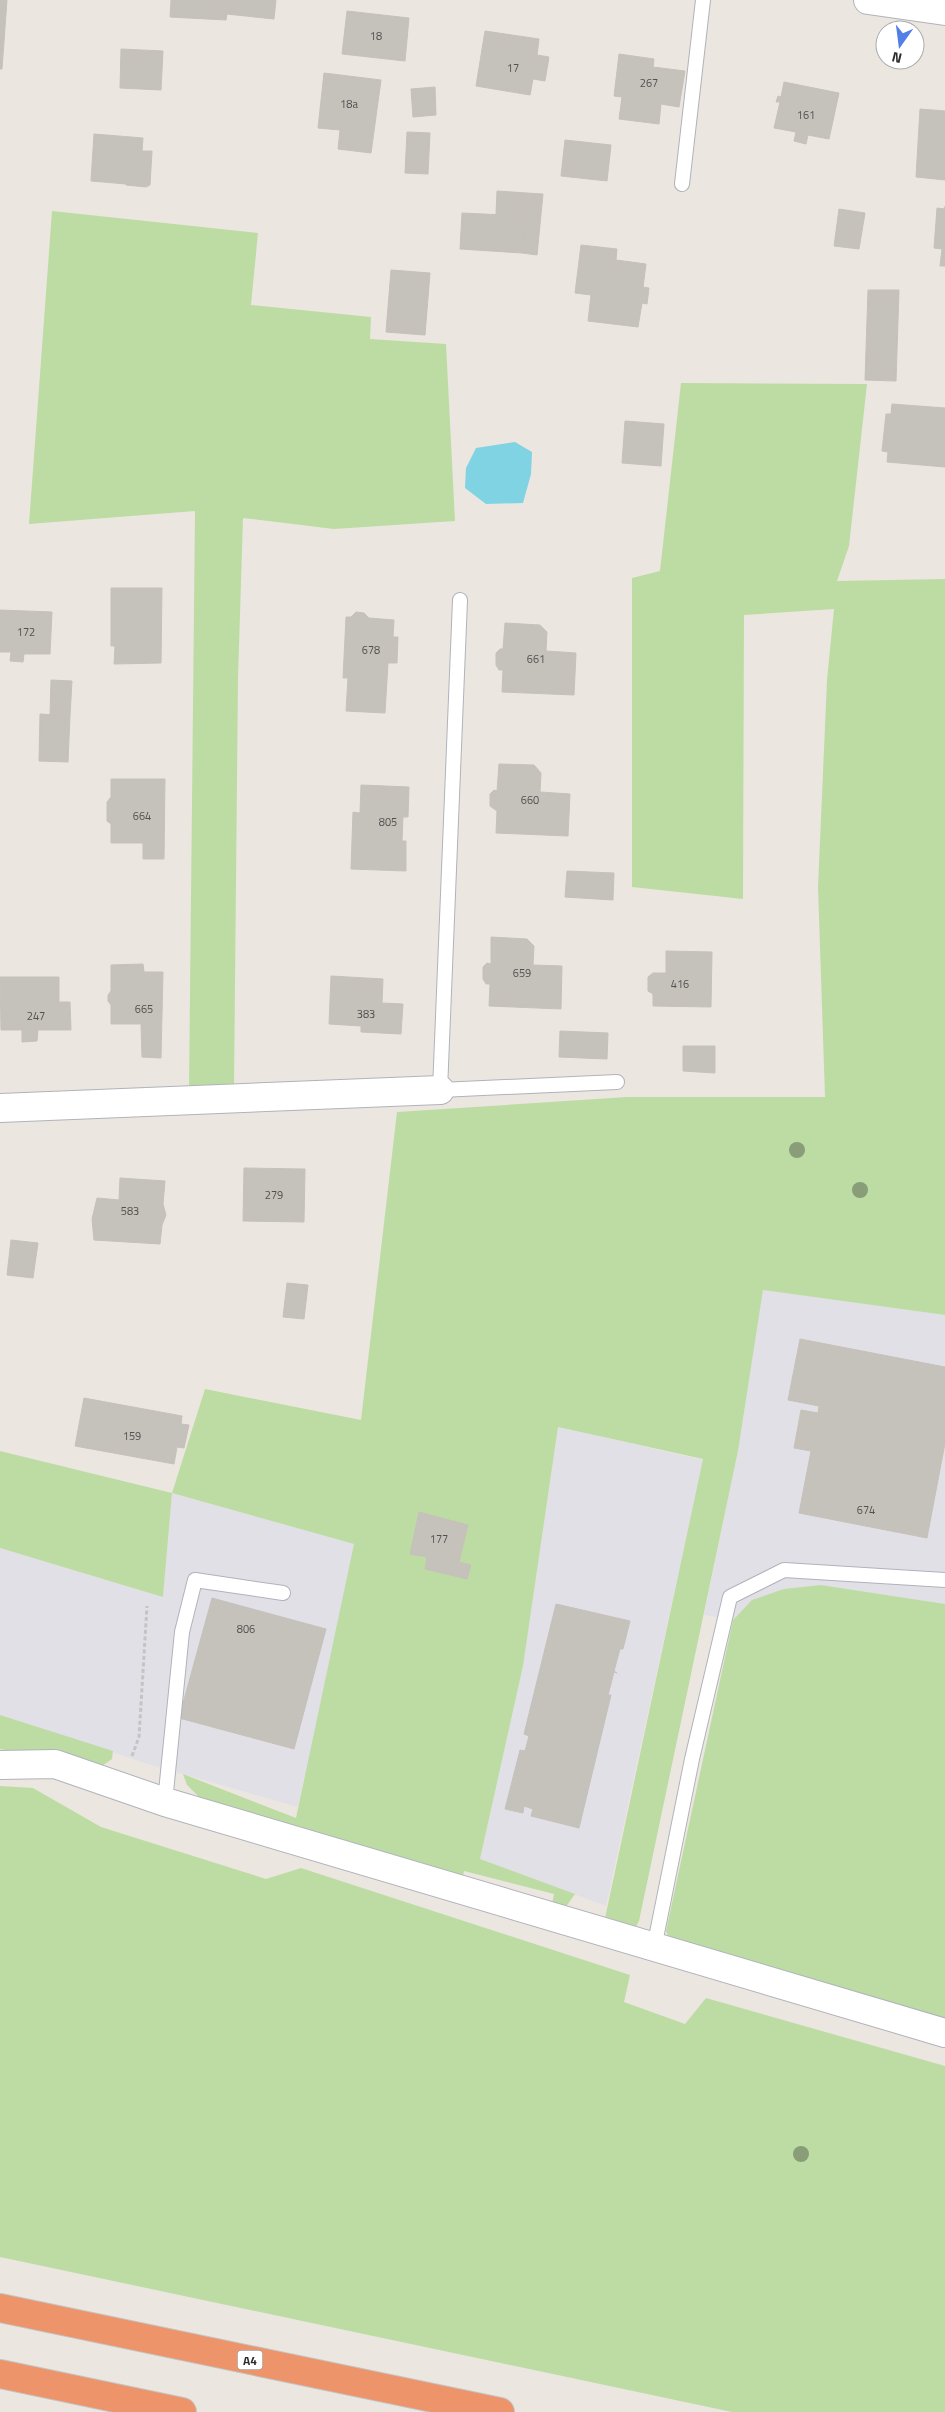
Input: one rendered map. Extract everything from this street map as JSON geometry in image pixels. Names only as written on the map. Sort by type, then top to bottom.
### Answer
[{"type":"highway","name":"A4","points":[[0,2308],[500,2412]]},
{"type":"highway","points":[[0,2374],[182,2412]]},
{"type":"street","points":[[868,0],[945,11]]},
{"type":"street","points":[[0,1108],[440,1090]]},
{"type":"street","points":[[0,1765],[55,1764],[165,1802],[945,2033]]},
{"type":"lane","points":[[682,184],[703,0]]},
{"type":"lane","points":[[460,600],[440,1090],[617,1082]]},
{"type":"lane","points":[[654,1948],[692,1759],[730,1597],[784,1570],[945,1580]]},
{"type":"lane","points":[[165,1802],[182,1632],[195,1580],[283,1593]]},
{"type":"path","points":[[106,1781],[128,1768],[139,1737],[147,1606]]},
{"type":"shaded area","points":[[763,1290],[945,1315],[945,1604],[821,1585],[740,1612],[733,1620],[704,1615],[738,1451]]},
{"type":"shaded area","points":[[558,1427],[703,1460],[606,1906],[480,1859],[523,1666]]},
{"type":"shaded area","points":[[172,1493],[355,1544],[298,1807],[151,1765],[0,1715],[0,1548],[163,1596]]},
{"type":"green space","points":[[52,211],[258,233],[251,305],[371,317],[370,339],[446,344],[455,521],[334,529],[243,518],[238,679],[234,1086],[189,1090],[195,511],[29,524]]},
{"type":"green space","points":[[681,383],[867,384],[849,546],[837,581],[945,579],[945,1315],[763,1290],[738,1451],[639,1921],[631,1936],[604,1923],[703,1459],[558,1427],[523,1666],[480,1859],[575,1894],[563,1911],[550,1914],[554,1894],[464,1871],[460,1893],[208,1806],[187,1785],[183,1774],[296,1818],[354,1544],[172,1493],[205,1389],[361,1420],[397,1112],[627,1097],[825,1097],[818,887],[827,680],[834,609],[744,615],[743,899],[632,887],[632,578],[660,571]]},
{"type":"green space","points":[[0,1451],[172,1493],[163,1597],[0,1548]]},
{"type":"green space","points":[[821,1585],[945,1604],[945,2038],[672,1946],[666,1931],[733,1620],[752,1600],[784,1589]]},
{"type":"green space","points":[[0,1715],[113,1751],[112,1759],[96,1770],[75,1763],[0,1749]]},
{"type":"green space","points":[[0,1786],[33,1788],[101,1827],[266,1879],[301,1868],[630,1975],[624,2002],[685,2024],[706,1998],[945,2066],[945,2412],[732,2412],[0,2257]]},
{"type":"water","points":[[515,442],[532,452],[531,474],[523,503],[486,504],[465,488],[466,468],[476,448]]},
{"type":"building","points":[[0,0],[7,0],[2,69],[0,69]]},
{"type":"building","points":[[171,0],[218,0],[217,13],[227,14],[226,20],[170,17]]},
{"type":"building","points":[[218,0],[276,0],[274,19],[217,13]]},
{"type":"building","points":[[347,11],[409,18],[405,61],[342,54]]},
{"type":"building","points":[[485,31],[539,39],[537,55],[549,57],[545,81],[533,79],[530,95],[476,86]]},
{"type":"building","points":[[121,49],[163,51],[161,90],[120,88]]},
{"type":"building","points":[[619,54],[654,59],[653,67],[685,71],[679,107],[661,104],[659,124],[619,119],[622,97],[614,96]]},
{"type":"building","points":[[324,73],[381,80],[371,153],[338,149],[340,130],[318,128]]},
{"type":"building","points":[[784,82],[839,93],[829,139],[808,135],[806,144],[794,141],[796,132],[774,128],[780,102],[776,102],[778,96],[781,97]]},
{"type":"building","points":[[435,87],[436,115],[413,117],[411,89]]},
{"type":"building","points":[[920,109],[945,111],[945,180],[916,177]]},
{"type":"building","points":[[407,132],[430,133],[428,174],[405,173]]},
{"type":"building","points":[[94,134],[143,138],[142,151],[152,151],[150,185],[146,187],[91,181]]},
{"type":"building","points":[[565,140],[611,145],[607,181],[561,176]]},
{"type":"building","points":[[497,191],[527,193],[526,216],[496,214]]},
{"type":"building","points":[[527,193],[543,194],[537,255],[522,253]]},
{"type":"building","points":[[937,208],[945,209],[945,266],[940,266],[942,249],[934,248]]},
{"type":"building","points":[[839,209],[865,213],[859,249],[834,246]]},
{"type":"building","points":[[462,213],[526,216],[522,253],[460,249]]},
{"type":"building","points":[[581,245],[617,249],[616,260],[646,264],[643,287],[649,288],[647,304],[642,303],[638,327],[588,321],[591,295],[575,293]]},
{"type":"building","points":[[391,270],[430,273],[425,335],[386,332]]},
{"type":"building","points":[[868,290],[899,290],[896,381],[865,380]]},
{"type":"building","points":[[892,404],[945,408],[945,467],[887,462],[888,452],[882,451],[886,414],[891,414]]},
{"type":"building","points":[[625,421],[664,424],[661,466],[622,463]]},
{"type":"building","points":[[111,588],[162,588],[161,663],[114,664],[115,646],[111,646]]},
{"type":"building","points":[[0,610],[52,612],[50,654],[24,654],[23,662],[10,661],[11,652],[0,652]]},
{"type":"building","points":[[356,612],[364,613],[369,618],[394,620],[393,637],[398,637],[397,663],[388,663],[385,713],[346,711],[348,678],[343,678],[346,617],[351,617]]},
{"type":"building","points":[[505,623],[540,625],[547,632],[546,651],[576,653],[574,695],[502,692],[503,670],[499,670],[496,665],[496,653],[503,649]]},
{"type":"building","points":[[51,680],[72,681],[70,716],[50,715]]},
{"type":"building","points":[[40,714],[70,716],[68,762],[39,761]]},
{"type":"building","points":[[499,764],[534,765],[541,773],[540,792],[570,794],[568,836],[496,833],[497,811],[490,806],[490,794],[494,790],[497,791]]},
{"type":"building","points":[[111,779],[165,779],[164,859],[143,859],[143,843],[111,843],[111,824],[107,821],[107,802],[111,797]]},
{"type":"building","points":[[361,785],[409,787],[408,817],[403,817],[402,841],[406,841],[406,871],[351,869],[353,812],[360,813]]},
{"type":"building","points":[[567,871],[614,873],[613,900],[565,897]]},
{"type":"building","points":[[491,937],[527,939],[534,946],[533,965],[562,966],[561,1009],[489,1006],[490,984],[486,984],[483,979],[483,967],[487,963],[491,964]]},
{"type":"building","points":[[666,951],[712,952],[711,1007],[653,1006],[653,994],[648,991],[648,977],[653,973],[666,973]]},
{"type":"building","points":[[143,964],[144,972],[163,972],[161,1058],[142,1057],[141,1024],[111,1024],[111,1005],[108,1001],[108,995],[111,991],[111,965]]},
{"type":"building","points":[[331,976],[383,979],[382,1003],[403,1004],[401,1034],[361,1032],[361,1026],[329,1024]]},
{"type":"building","points":[[0,977],[59,977],[59,1002],[70,1002],[71,1030],[38,1030],[37,1041],[22,1042],[22,1030],[1,1030]]},
{"type":"building","points":[[560,1031],[608,1033],[607,1059],[559,1057]]},
{"type":"building","points":[[683,1046],[715,1046],[715,1073],[683,1071]]},
{"type":"building","points":[[244,1168],[305,1169],[304,1222],[243,1221]]},
{"type":"building","points":[[120,1178],[165,1181],[163,1204],[166,1215],[162,1225],[160,1244],[94,1240],[92,1219],[97,1198],[119,1200]]},
{"type":"building","points":[[11,1240],[38,1243],[33,1278],[7,1275]]},
{"type":"building","points":[[287,1283],[308,1285],[304,1319],[283,1317]]},
{"type":"building","points":[[800,1339],[945,1367],[945,1443],[927,1538],[799,1513],[811,1451],[794,1448],[801,1410],[818,1413],[819,1406],[788,1400]]},
{"type":"building","points":[[84,1398],[182,1416],[181,1424],[189,1425],[184,1448],[177,1447],[174,1464],[75,1446]]},
{"type":"building","points":[[419,1512],[468,1525],[459,1562],[471,1565],[467,1579],[425,1569],[427,1557],[410,1554]]},
{"type":"building","points":[[212,1598],[326,1629],[294,1749],[179,1718]]},
{"type":"building","points":[[556,1604],[630,1621],[623,1649],[620,1649],[614,1671],[617,1673],[614,1672],[608,1695],[611,1695],[579,1828],[531,1816],[533,1809],[524,1806],[523,1813],[505,1809],[520,1750],[525,1751],[529,1736],[524,1734]]}]
